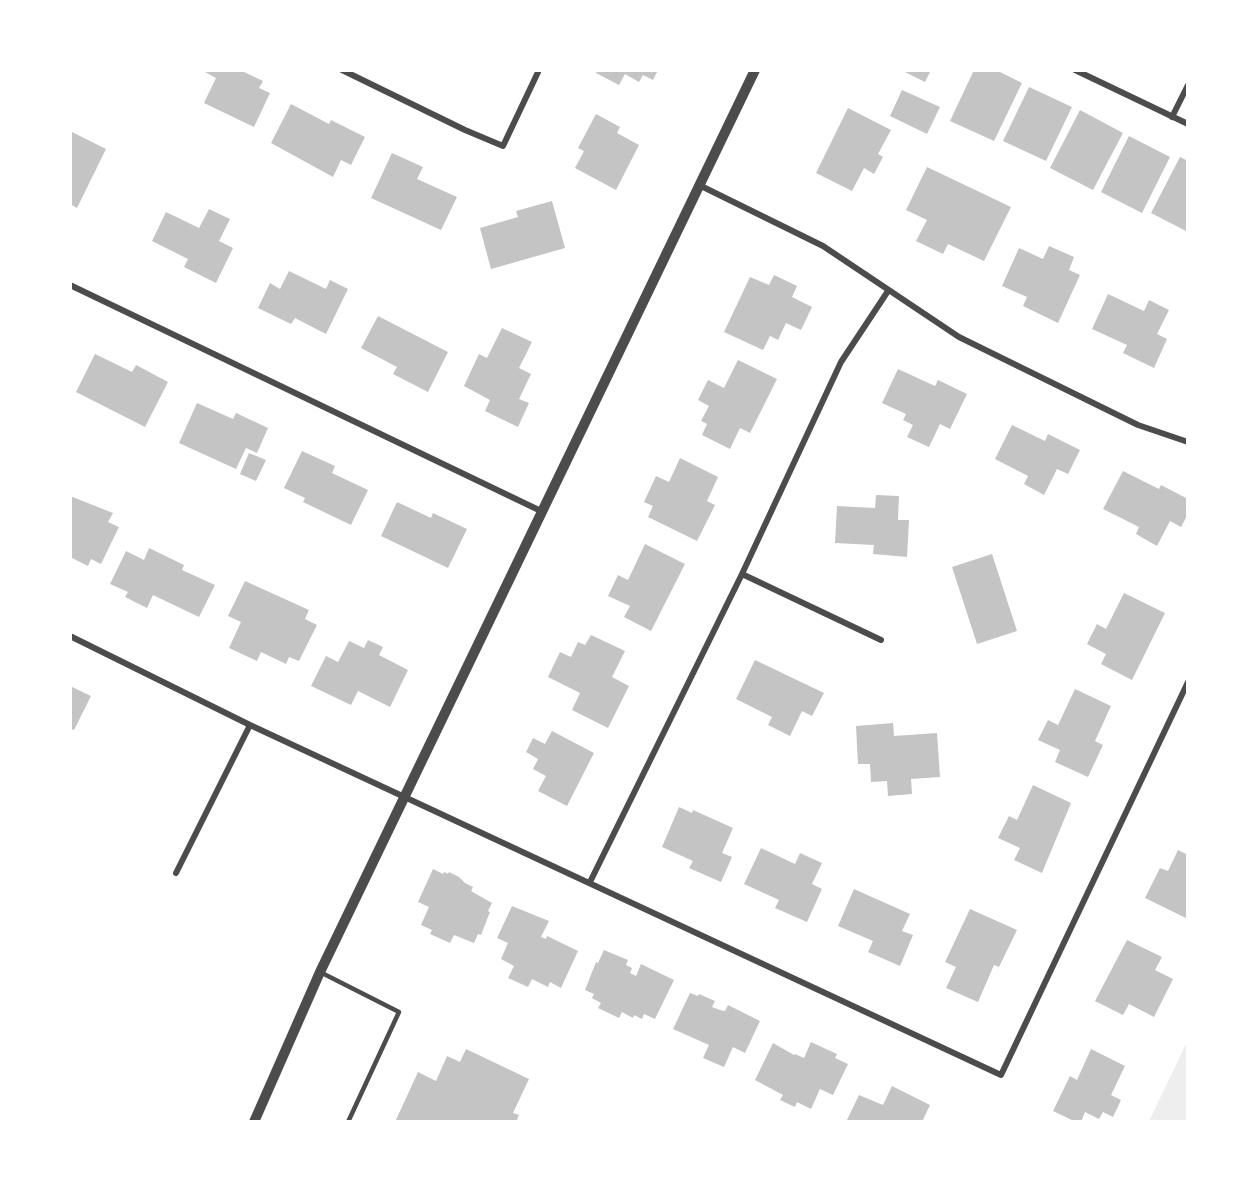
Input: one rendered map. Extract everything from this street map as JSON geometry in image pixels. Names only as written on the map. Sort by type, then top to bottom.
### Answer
[{"type":"street","points":[[342,70],[503,146],[539,70]]},
{"type":"street","points":[[254,1122],[321,972],[754,70]]},
{"type":"street","points":[[1075,70],[1188,124]]},
{"type":"street","points":[[1172,117],[1188,85]]},
{"type":"street","points":[[699,185],[823,246],[959,337],[1137,425],[1188,442]]},
{"type":"street","points":[[70,285],[543,512]]},
{"type":"street","points":[[590,882],[742,574],[841,362],[888,291]]},
{"type":"street","points":[[742,574],[881,640]]},
{"type":"street","points":[[70,636],[250,725],[1001,1075],[1188,682]]},
{"type":"street","points":[[176,873],[250,725]]},
{"type":"lane","points":[[321,972],[399,1012],[348,1122]]},
{"type":"shaded area","points":[[1187,1042],[1187,1121],[1149,1121]]},
{"type":"building","points":[[206,70],[240,70],[263,81],[259,88],[270,93],[254,127],[204,103],[216,78],[205,72]]},
{"type":"building","points":[[597,70],[658,70],[653,80],[643,75],[639,82],[625,74],[619,85],[596,73]]},
{"type":"building","points":[[901,70],[931,70],[925,82]]},
{"type":"building","points":[[974,70],[996,70],[1022,83],[994,141],[950,121]]},
{"type":"building","points":[[1029,87],[1072,107],[1046,161],[1003,141]]},
{"type":"building","points":[[902,90],[940,107],[927,134],[890,116]]},
{"type":"building","points":[[291,104],[329,124],[331,120],[365,137],[351,165],[341,160],[333,177],[271,143]]},
{"type":"building","points":[[848,108],[891,130],[878,154],[883,157],[874,174],[864,168],[852,191],[816,173]]},
{"type":"building","points":[[1080,110],[1123,133],[1093,190],[1050,168]]},
{"type":"building","points":[[596,114],[620,127],[617,133],[639,145],[616,190],[575,168],[584,151],[578,148]]},
{"type":"building","points":[[70,131],[106,149],[77,208],[70,204]]},
{"type":"building","points":[[1129,136],[1170,157],[1142,213],[1101,192]]},
{"type":"building","points":[[392,153],[423,167],[417,179],[457,197],[441,230],[371,198]]},
{"type":"building","points":[[1180,157],[1188,161],[1188,232],[1151,213]]},
{"type":"building","points":[[927,167],[1011,207],[984,261],[948,244],[943,254],[916,241],[927,220],[906,210]]},
{"type":"building","points":[[552,201],[565,248],[491,269],[480,228],[518,217],[516,211]]},
{"type":"building","points":[[209,209],[230,219],[219,241],[233,248],[216,283],[184,267],[188,259],[152,241],[166,212],[199,228]]},
{"type":"building","points":[[1049,246],[1074,257],[1069,270],[1080,275],[1058,323],[1023,306],[1027,297],[1002,286],[1019,248],[1043,259]]},
{"type":"building","points":[[289,271],[326,289],[330,280],[348,289],[326,334],[295,318],[291,324],[258,308],[270,283],[280,289]]},
{"type":"building","points":[[774,275],[797,286],[792,297],[812,307],[801,330],[786,323],[778,340],[770,336],[763,350],[724,332],[750,277],[769,285]]},
{"type":"building","points":[[1108,294],[1144,311],[1149,300],[1169,310],[1157,334],[1167,339],[1154,368],[1123,353],[1127,345],[1092,329]]},
{"type":"building","points":[[378,316],[448,352],[428,392],[393,374],[397,367],[361,348]]},
{"type":"building","points":[[502,328],[532,342],[519,368],[531,374],[519,399],[529,403],[518,427],[485,411],[490,400],[464,386],[479,354],[487,358]]},
{"type":"building","points":[[95,354],[132,372],[136,365],[168,382],[145,427],[76,392]]},
{"type":"building","points":[[738,360],[777,379],[750,433],[740,428],[730,449],[702,435],[707,424],[701,421],[709,406],[698,400],[708,380],[724,388]]},
{"type":"building","points":[[898,369],[935,386],[938,380],[967,394],[950,429],[940,424],[929,447],[907,437],[913,425],[903,420],[906,414],[882,403]]},
{"type":"building","points":[[197,403],[233,419],[236,413],[268,428],[257,453],[246,448],[236,469],[179,443]]},
{"type":"building","points":[[1012,425],[1045,441],[1048,434],[1080,450],[1068,474],[1057,469],[1044,495],[1024,484],[1028,476],[995,459]]},
{"type":"building","points":[[302,451],[335,466],[332,473],[368,490],[351,525],[303,502],[305,498],[284,488]]},
{"type":"building","points":[[249,453],[266,460],[256,481],[240,474]]},
{"type":"building","points":[[680,458],[718,477],[707,501],[715,505],[697,541],[648,517],[653,506],[644,502],[656,476],[669,482]]},
{"type":"building","points":[[1123,471],[1159,489],[1161,485],[1188,499],[1188,514],[1181,527],[1170,521],[1157,546],[1136,534],[1139,527],[1103,509]]},
{"type":"building","points":[[876,495],[899,496],[898,520],[909,520],[907,557],[873,554],[874,545],[835,543],[837,506],[875,508]]},
{"type":"building","points":[[70,496],[113,513],[108,522],[119,527],[101,564],[91,559],[88,566],[70,557]]},
{"type":"building","points":[[397,502],[431,518],[433,513],[467,529],[448,568],[381,536]]},
{"type":"building","points":[[645,544],[685,564],[651,631],[624,617],[630,606],[608,596],[618,575],[628,580]]},
{"type":"building","points":[[149,548],[184,565],[182,570],[215,585],[199,617],[153,595],[147,608],[125,597],[128,592],[110,584],[126,551],[144,560]]},
{"type":"building","points":[[992,554],[1017,631],[977,644],[952,567]]},
{"type":"building","points":[[245,581],[309,610],[305,619],[317,625],[299,661],[289,657],[286,664],[261,652],[257,661],[229,648],[241,622],[228,616]]},
{"type":"building","points":[[1124,593],[1165,613],[1132,680],[1101,664],[1106,654],[1087,644],[1097,624],[1106,629]]},
{"type":"building","points":[[591,635],[625,651],[612,677],[629,686],[608,728],[572,710],[580,693],[548,677],[560,652],[571,657],[578,642],[585,645]]},
{"type":"building","points":[[368,640],[383,647],[379,655],[408,670],[390,707],[358,691],[351,705],[311,686],[326,656],[338,662],[349,641],[364,648]]},
{"type":"building","points":[[755,660],[824,693],[812,716],[802,711],[790,736],[768,725],[772,717],[736,699]]},
{"type":"building","points":[[70,686],[91,696],[74,730],[70,729]]},
{"type":"building","points":[[1075,689],[1111,706],[1095,741],[1103,745],[1088,777],[1055,762],[1060,750],[1038,740],[1048,720],[1058,725]]},
{"type":"building","points":[[893,723],[894,736],[937,733],[940,777],[911,779],[912,794],[888,796],[887,781],[871,782],[870,764],[858,764],[856,726]]},
{"type":"building","points":[[552,731],[594,753],[567,806],[538,791],[546,776],[533,769],[538,759],[526,752],[533,738],[545,744]]},
{"type":"building","points":[[1033,785],[1071,803],[1042,873],[1014,860],[1020,848],[998,838],[1009,816],[1017,820]]},
{"type":"building","points":[[679,807],[692,813],[693,810],[733,828],[722,853],[732,857],[721,882],[689,868],[693,861],[662,847]]},
{"type":"building","points":[[761,848],[795,864],[800,853],[822,863],[812,884],[822,889],[807,922],[775,908],[779,900],[744,884]]},
{"type":"building","points":[[1178,850],[1188,855],[1188,919],[1145,898],[1160,868],[1168,871]]},
{"type":"building","points":[[433,869],[443,874],[449,872],[459,877],[473,887],[471,891],[492,903],[481,935],[478,934],[474,943],[454,935],[450,943],[430,934],[432,930],[421,925],[429,907],[418,902]]},
{"type":"building","points":[[854,889],[910,914],[902,931],[913,935],[900,966],[868,952],[873,941],[838,926]]},
{"type":"building","points":[[512,906],[549,921],[541,937],[546,939],[547,936],[578,951],[561,988],[550,982],[548,987],[532,979],[528,987],[508,978],[514,966],[501,959],[508,943],[497,938]]},
{"type":"building","points":[[970,909],[1017,930],[999,967],[994,965],[978,1002],[946,988],[956,967],[945,962]]},
{"type":"building","points":[[1127,940],[1162,957],[1155,970],[1173,979],[1154,1017],[1129,1004],[1123,1015],[1095,1001]]},
{"type":"building","points":[[604,950],[628,960],[626,965],[632,968],[630,973],[636,976],[641,964],[674,980],[655,1019],[644,1014],[642,1019],[634,1015],[633,1018],[622,1012],[619,1018],[598,1008],[601,1003],[592,998],[594,994],[585,990],[596,962],[598,963]]},
{"type":"building","points":[[690,993],[715,1001],[712,1007],[725,1011],[728,1005],[760,1021],[745,1053],[733,1047],[724,1067],[703,1058],[709,1045],[673,1029]]},
{"type":"building","points":[[811,1042],[837,1054],[835,1058],[848,1064],[833,1095],[820,1089],[811,1109],[797,1102],[795,1107],[780,1100],[783,1095],[755,1080],[773,1043],[804,1058]]},
{"type":"building","points":[[466,1049],[529,1079],[513,1113],[519,1115],[516,1122],[395,1122],[418,1072],[436,1081],[447,1056],[460,1062]]},
{"type":"building","points":[[1091,1049],[1125,1066],[1111,1095],[1121,1100],[1113,1117],[1103,1112],[1099,1119],[1085,1112],[1081,1122],[1076,1122],[1053,1111],[1070,1076],[1077,1080]]},
{"type":"building","points":[[892,1086],[930,1105],[922,1122],[846,1122],[859,1095],[883,1105]]}]
